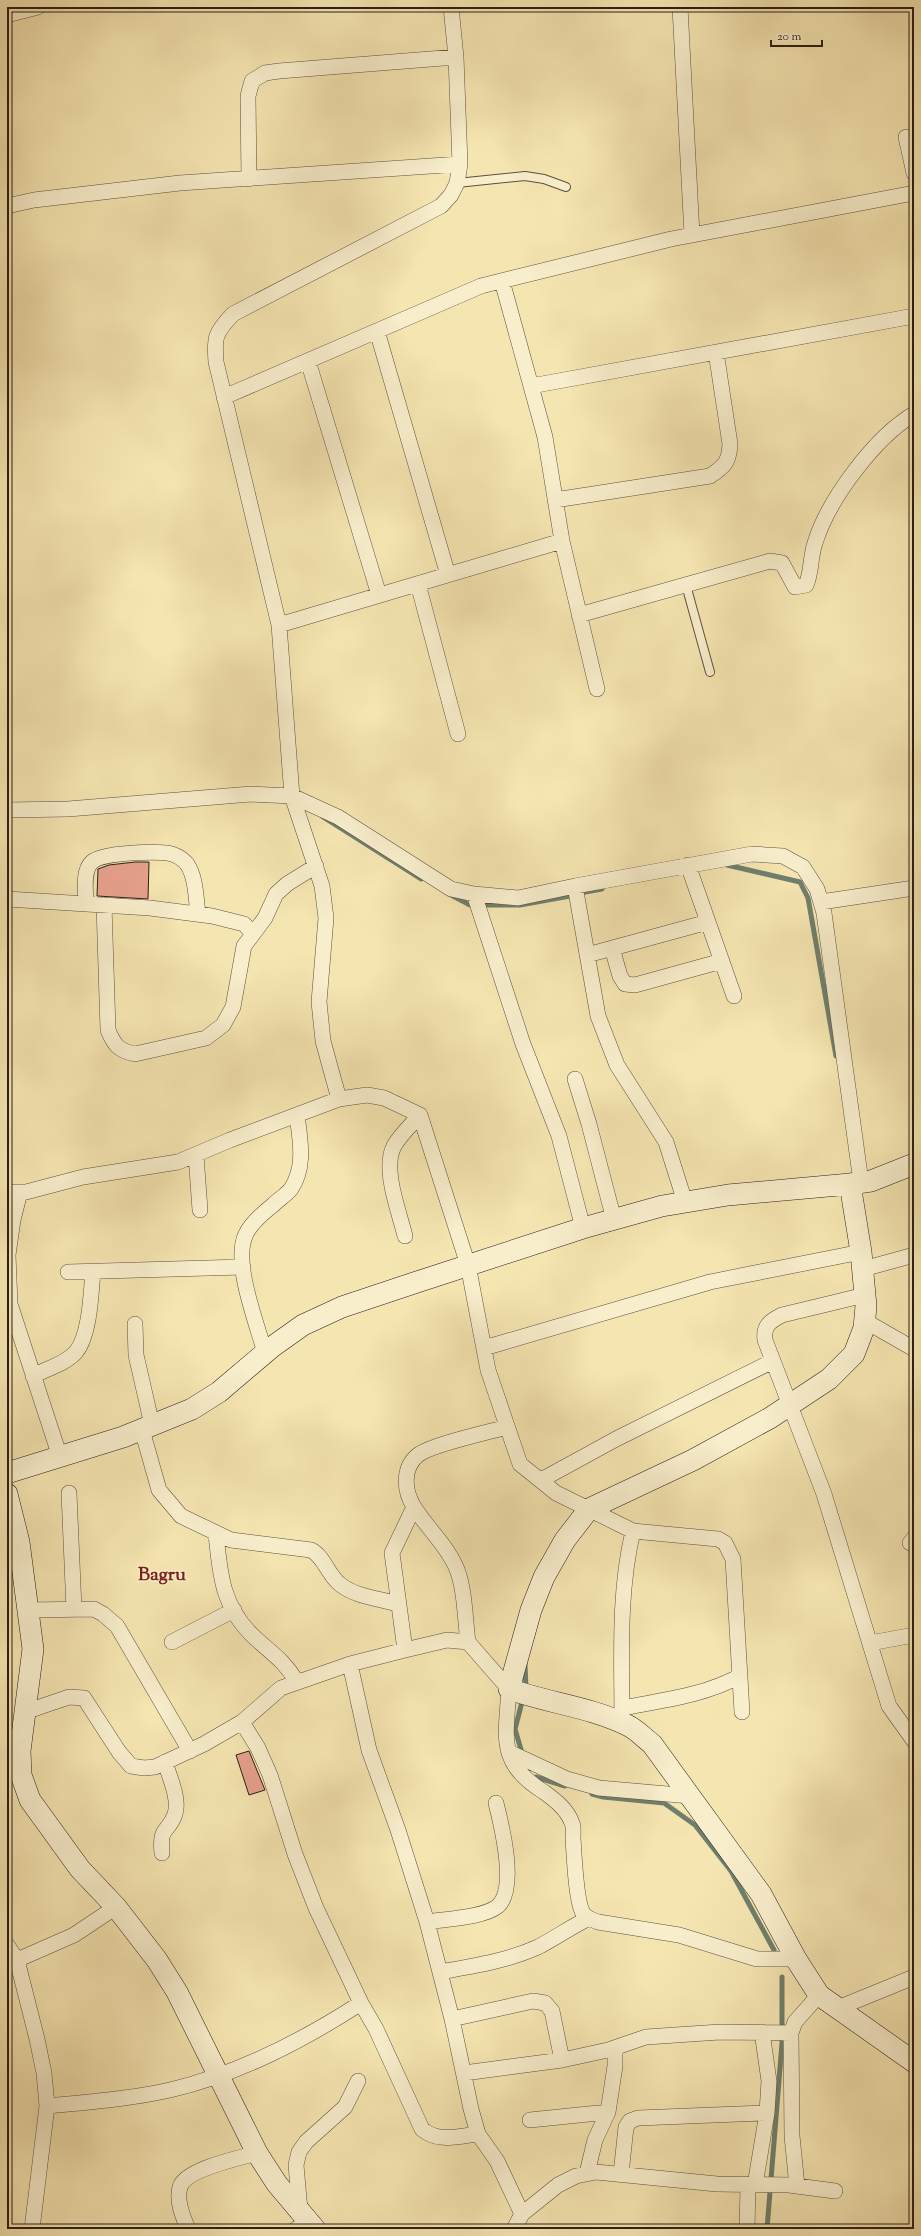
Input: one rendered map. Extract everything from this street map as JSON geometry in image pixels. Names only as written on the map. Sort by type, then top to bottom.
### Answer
[{"type":"street","points":[[7,15],[38,7]]},
{"type":"street","points":[[339,1099],[323,1041],[319,1002],[326,918],[322,886],[292,796],[279,625],[216,362],[214,339],[222,326],[233,314],[441,206],[451,195],[457,183],[460,164],[456,57],[451,7]]},
{"type":"street","points":[[680,7],[692,235]]},
{"type":"street","points":[[249,179],[248,96],[252,81],[265,74],[279,71],[456,57]]},
{"type":"street","points":[[906,137],[914,173]]},
{"type":"street","points":[[7,206],[34,200],[173,184],[460,164]]},
{"type":"street","points":[[224,397],[481,286],[692,235],[914,193]]},
{"type":"street","points":[[502,281],[544,438],[562,541],[597,688]]},
{"type":"street","points":[[531,386],[914,316]]},
{"type":"street","points":[[377,331],[448,575]]},
{"type":"street","points":[[555,500],[710,476],[722,468],[729,458],[730,444],[716,352]]},
{"type":"street","points":[[308,361],[379,595]]},
{"type":"street","points":[[579,615],[777,561],[782,562],[795,587],[806,585],[814,544],[828,509],[850,477],[876,446],[914,414]]},
{"type":"street","points":[[279,625],[562,541]]},
{"type":"street","points":[[418,584],[458,734]]},
{"type":"street","points":[[7,810],[68,809],[251,794],[292,796],[338,817],[451,889],[474,894],[518,898],[574,886],[752,854],[782,856],[803,867],[817,889],[824,913],[856,1183],[865,1295],[864,1328],[854,1354],[829,1379],[790,1405],[770,1418],[693,1460],[589,1509],[565,1540],[544,1577],[531,1610],[509,1689],[506,1734],[509,1752],[514,1768],[526,1781],[554,1799],[568,1813],[573,1824],[578,1894],[582,1912],[589,1918],[598,1922],[679,1934],[757,1958],[789,1959]]},
{"type":"street","points":[[86,904],[86,872],[91,863],[104,856],[122,854],[171,854],[180,857],[188,865],[193,878],[198,914]]},
{"type":"street","points":[[688,865],[734,996]]},
{"type":"street","points":[[104,905],[108,1030],[113,1044],[124,1052],[135,1054],[206,1038],[223,1025],[233,1007],[244,946],[265,918],[276,894],[287,884],[316,866]]},
{"type":"street","points":[[574,886],[598,1016],[617,1065],[666,1142],[685,1202]]},
{"type":"street","points":[[820,902],[914,888]]},
{"type":"street","points":[[474,894],[522,1044],[559,1136],[583,1228]]},
{"type":"street","points":[[7,899],[104,905],[198,914],[230,919],[244,924],[253,934]]},
{"type":"street","points":[[587,955],[708,922]]},
{"type":"street","points":[[612,948],[620,976],[625,984],[635,985],[722,962]]},
{"type":"street","points":[[575,1079],[589,1124],[614,1220]]},
{"type":"street","points":[[60,1457],[32,1376],[10,1304],[8,1255],[13,1220],[14,1192],[26,1192],[83,1177],[178,1162],[339,1099],[367,1095],[384,1098],[420,1115],[468,1265],[488,1370],[520,1464],[556,1493],[633,1531],[718,1539],[725,1543],[733,1559],[742,1712]]},
{"type":"street","points":[[265,1352],[243,1279],[242,1251],[245,1234],[259,1217],[290,1190],[298,1174],[302,1153],[297,1115]]},
{"type":"street","points":[[405,1236],[390,1171],[390,1155],[395,1145],[420,1115]]},
{"type":"street","points":[[196,1155],[200,1210]]},
{"type":"street","points":[[7,1473],[60,1457],[147,1427],[192,1409],[219,1392],[265,1352],[303,1325],[342,1307],[583,1228],[662,1206],[728,1195],[871,1181],[914,1164]]},
{"type":"street","points":[[484,1348],[710,1282],[862,1260],[914,1255]]},
{"type":"street","points":[[68,1272],[243,1268]]},
{"type":"street","points":[[32,1376],[76,1353],[82,1342],[89,1312],[93,1271]]},
{"type":"street","points":[[865,1295],[782,1315],[770,1321],[764,1332],[765,1340],[824,1494],[889,1706],[914,1741]]},
{"type":"street","points":[[865,1321],[914,1349]]},
{"type":"street","points":[[135,1324],[136,1355],[147,1427],[159,1490],[181,1516],[231,1540],[311,1550],[318,1553],[329,1573],[341,1586],[354,1593],[398,1604]]},
{"type":"street","points":[[541,1480],[616,1439],[773,1361]]},
{"type":"street","points":[[508,1427],[438,1446],[419,1454],[409,1463],[405,1477],[414,1507],[440,1539],[457,1568],[468,1642],[509,1689],[533,1698],[598,1713],[622,1715],[722,1686],[740,1676]]},
{"type":"street","points":[[69,1493],[74,1609]]},
{"type":"street","points":[[7,1494],[19,1542],[33,1648],[20,1751],[21,1775],[30,1800],[80,1869],[116,1907],[157,1960],[177,1992],[257,2153],[305,2223]]},
{"type":"street","points":[[405,1650],[392,1553],[414,1507]]},
{"type":"street","points":[[633,1531],[626,1558],[623,1593],[622,1715],[629,1725],[652,1744],[761,1894],[789,1959],[819,1995],[914,2062]]},
{"type":"street","points":[[216,1534],[220,1580],[227,1598],[252,1635],[287,1665],[297,1682]]},
{"type":"street","points":[[28,1610],[94,1609],[103,1614],[117,1626],[190,1751]]},
{"type":"street","points":[[172,1642],[234,1610]]},
{"type":"street","points":[[870,1643],[914,1635]]},
{"type":"street","points":[[25,1712],[69,1697],[84,1698],[119,1752],[131,1766],[144,1768],[155,1767],[190,1751],[242,1722],[280,1688],[350,1664],[405,1650],[447,1640],[468,1642]]},
{"type":"street","points":[[350,1664],[369,1750],[398,1830],[427,1922],[452,2019],[471,2110],[478,2134],[497,2161],[520,2223],[558,2185],[576,2176],[596,2172],[675,2181],[793,2186],[835,2191]]},
{"type":"street","points":[[242,1722],[258,1748],[270,1775],[295,1854],[316,1908],[360,2004],[376,2029],[422,2129],[430,2136],[439,2139],[478,2134]]},
{"type":"street","points":[[509,1752],[567,1779],[599,1788],[690,1796]]},
{"type":"street","points":[[162,1853],[160,1840],[163,1832],[176,1813],[175,1802],[165,1762]]},
{"type":"street","points":[[427,1922],[479,1914],[497,1907],[506,1896],[508,1881],[501,1825],[496,1803]]},
{"type":"street","points":[[17,1960],[74,1936],[116,1907]]},
{"type":"street","points":[[440,1972],[480,1965],[515,1956],[538,1946],[589,1918]]},
{"type":"street","points":[[7,1945],[17,1960],[39,2046],[44,2073],[47,2106],[32,2229]]},
{"type":"street","points":[[838,2008],[914,1977]]},
{"type":"street","points":[[464,2073],[562,2060],[615,2048],[646,2037],[720,2032],[776,2032],[795,2022],[819,1995]]},
{"type":"street","points":[[452,2019],[533,2001],[545,2003],[552,2011],[562,2060]]},
{"type":"street","points":[[47,2106],[116,2100],[170,2090],[218,2076],[317,2032],[360,2004]]},
{"type":"street","points":[[747,2229],[756,2185],[767,2113],[769,2081],[776,2032]]},
{"type":"street","points":[[776,2032],[792,2136],[793,2186]]},
{"type":"street","points":[[587,2173],[596,2140],[608,2112],[615,2048]]},
{"type":"street","points":[[305,2223],[296,2165],[299,2152],[306,2142],[345,2107],[358,2081]]},
{"type":"street","points":[[530,2120],[608,2112]]},
{"type":"street","points":[[621,2174],[626,2127],[630,2121],[638,2118],[767,2113]]},
{"type":"street","points":[[188,2229],[178,2197],[180,2186],[188,2177],[199,2171],[257,2153]]},
{"type":"lane","points":[[457,183],[525,176],[544,179],[566,188]]},
{"type":"lane","points":[[686,585],[710,672]]},
{"type":"building","points":[[149,862],[148,899],[97,896],[98,869],[109,865]]},
{"type":"building","points":[[249,1751],[265,1790],[249,1795],[236,1755]]},
{"type":"waterway","points":[[323,817],[421,879]]},
{"type":"waterway","points":[[727,865],[800,882],[808,898],[836,1056]]},
{"type":"waterway","points":[[585,892],[602,889]]},
{"type":"waterway","points":[[451,895],[470,905]]},
{"type":"waterway","points":[[484,905],[520,905],[570,896]]},
{"type":"waterway","points":[[525,1664],[526,1689]]},
{"type":"waterway","points":[[522,1702],[515,1729],[522,1753]]},
{"type":"waterway","points":[[536,1777],[565,1786]]},
{"type":"waterway","points":[[592,1794],[603,1797],[664,1803],[695,1825],[731,1871],[774,1950]]},
{"type":"waterway","points":[[767,2229],[782,2043],[782,1977]]},
{"type":"district","name":"Bagru","points":[[162,1573]]}]
